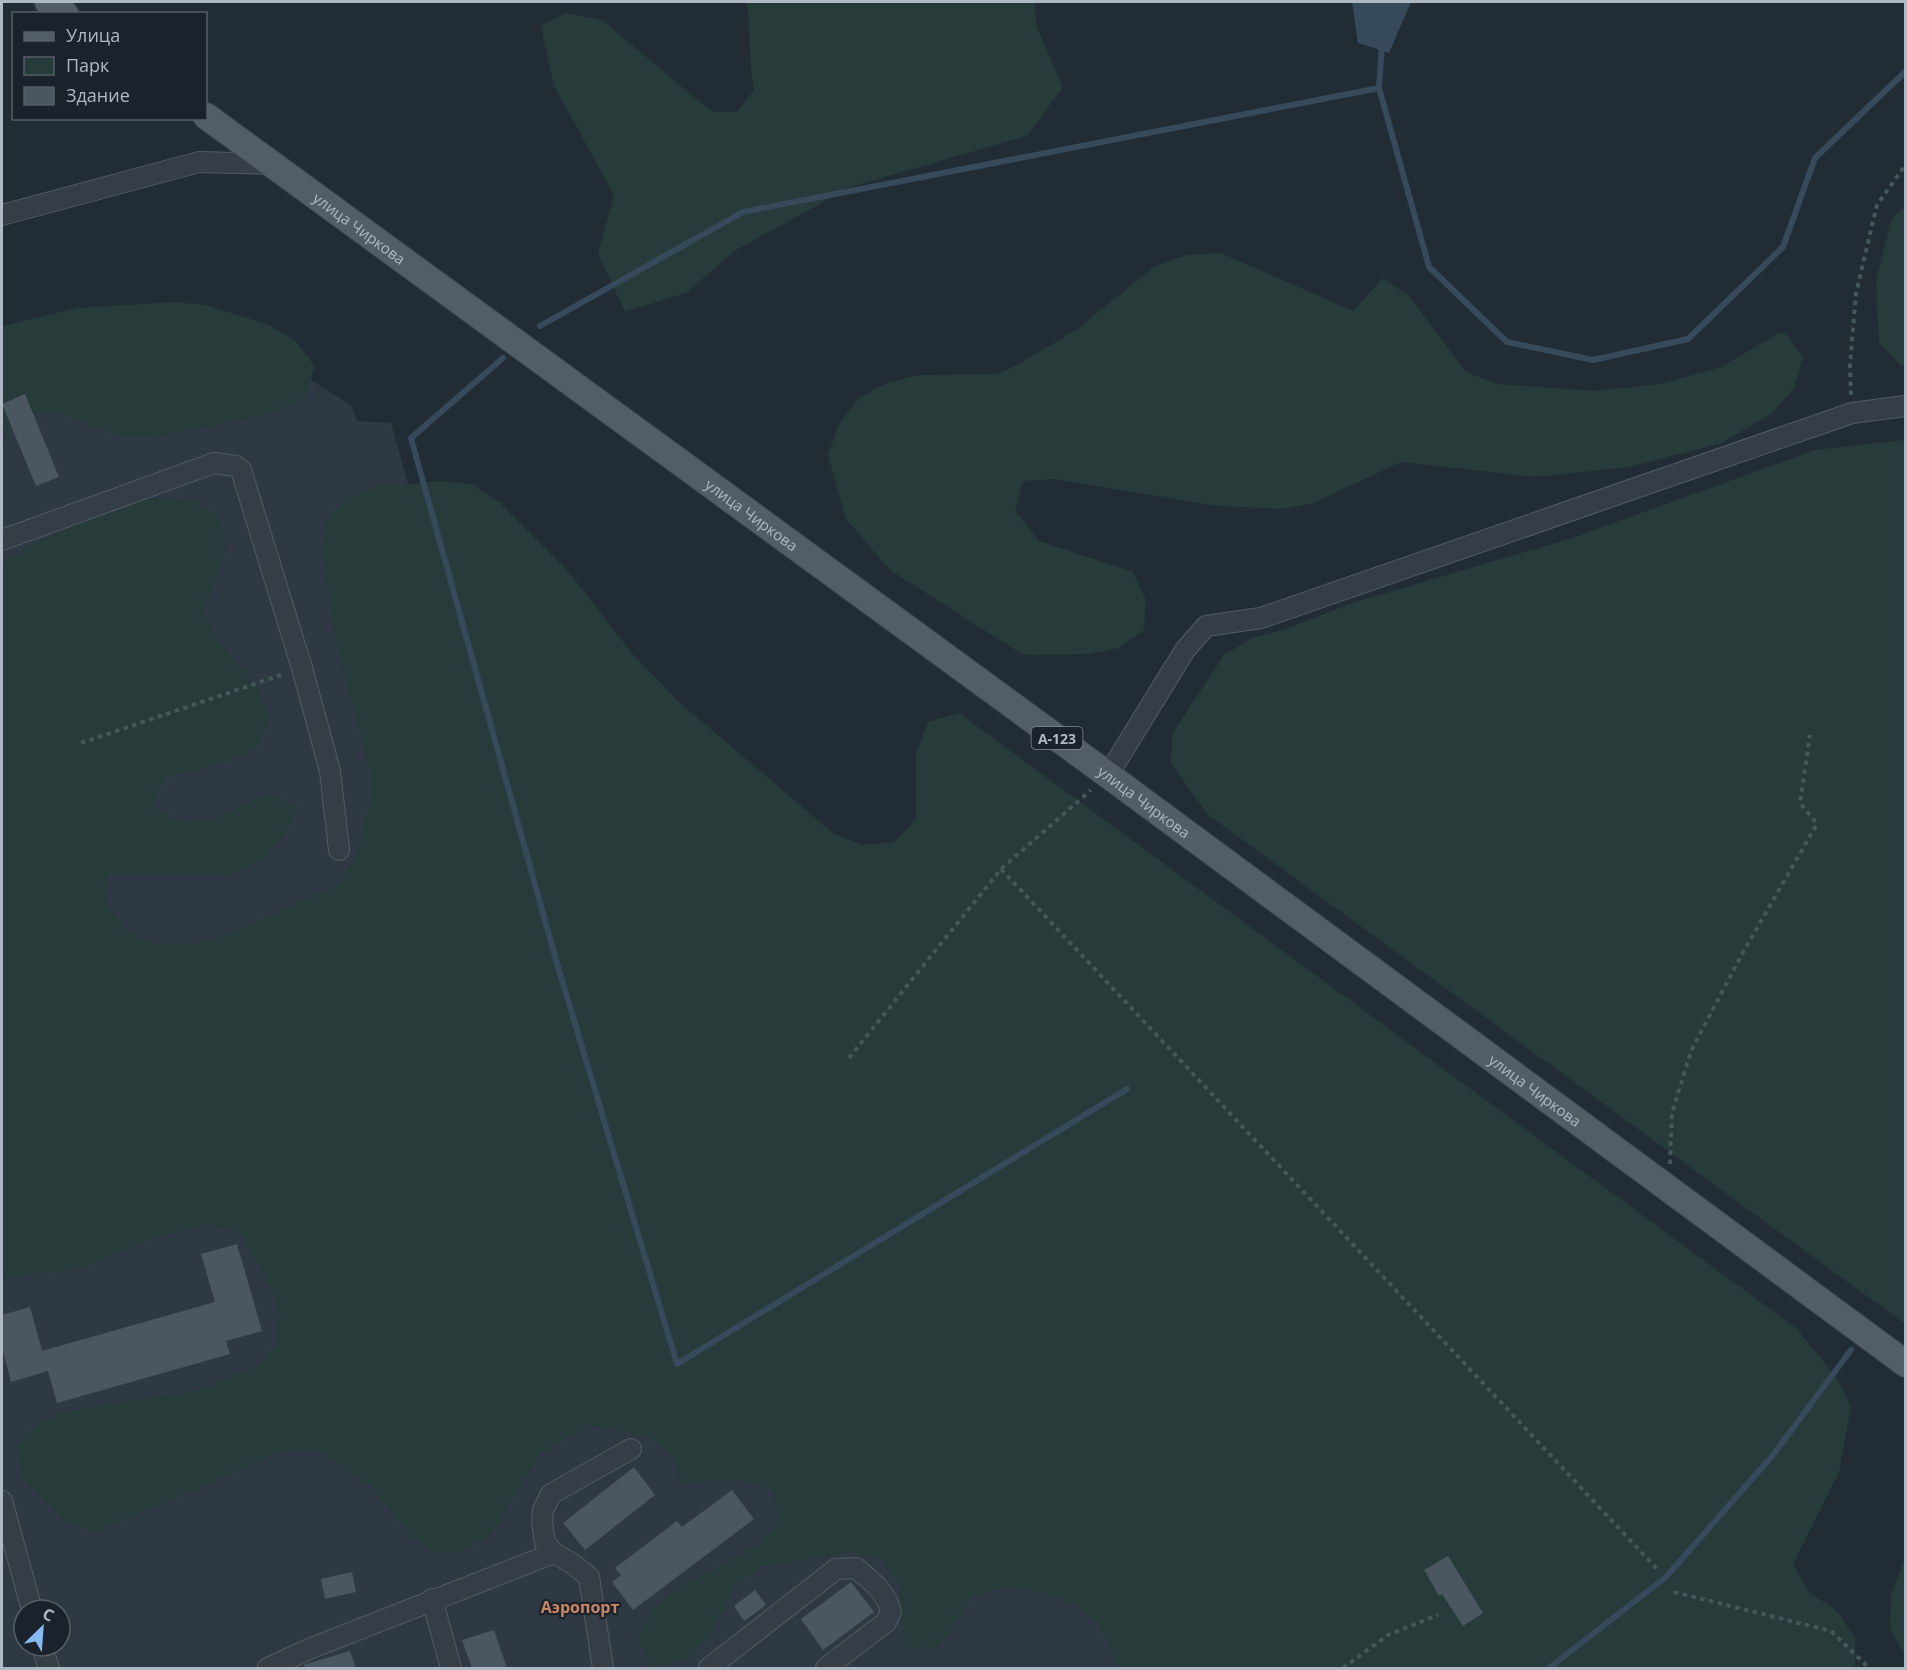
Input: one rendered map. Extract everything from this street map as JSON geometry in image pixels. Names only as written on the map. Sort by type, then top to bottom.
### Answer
[{"type":"main road","points":[[48,2],[62,12]]},
{"type":"main road","name":"улица Чиркова","points":[[207,117],[1108,775],[1905,1365]]},
{"type":"street","points":[[2,215],[199,162],[272,164]]},
{"type":"street","points":[[1108,775],[1185,650],[1206,626],[1261,618],[1852,413],[1905,406]]},
{"type":"street","points":[[2,540],[214,463],[236,466],[242,471],[302,668],[330,771],[339,850]]},
{"type":"street","points":[[603,1668],[588,1577],[573,1564],[554,1553],[545,1543],[543,1510],[551,1494],[631,1449]]},
{"type":"street","points":[[2,1501],[29,1598]]},
{"type":"street","points":[[268,1668],[309,1648],[554,1553]]},
{"type":"street","points":[[710,1668],[836,1569],[855,1568],[877,1585],[888,1599],[891,1612],[886,1622],[826,1668]]},
{"type":"street","points":[[432,1599],[451,1668]]},
{"type":"path","points":[[1852,413],[1850,365],[1856,293],[1877,205],[1905,165]]},
{"type":"path","points":[[81,743],[302,668]]},
{"type":"path","points":[[1669,1189],[1672,1113],[1691,1051],[1742,954],[1817,824],[1800,803],[1810,735]]},
{"type":"path","points":[[849,1058],[1001,869],[1108,775]]},
{"type":"path","points":[[1001,869],[1659,1571]]},
{"type":"path","points":[[1674,1592],[1831,1631],[1869,1668]]},
{"type":"path","points":[[1343,1668],[1388,1635],[1438,1615]]},
{"type":"shaded area","points":[[2,359],[279,360],[351,405],[357,421],[391,423],[664,1407],[1030,1349],[1129,1668],[2,1668]]},
{"type":"green space","points":[[746,2],[1034,2],[1037,27],[1063,87],[1027,136],[851,187],[736,250],[686,293],[625,312],[598,254],[614,195],[554,86],[541,26],[565,13],[602,20],[700,102],[715,112],[737,112],[754,90]]},
{"type":"green space","points":[[1905,206],[1905,366],[1900,365],[1879,342],[1876,281],[1892,218]]},
{"type":"green space","points":[[1221,253],[1353,311],[1383,278],[1409,296],[1466,372],[1497,384],[1595,391],[1659,384],[1721,367],[1779,333],[1786,333],[1803,358],[1794,388],[1774,412],[1722,443],[1629,467],[1535,477],[1401,462],[1314,503],[1283,509],[1218,506],[1054,479],[1023,481],[1015,511],[1039,541],[1133,572],[1146,600],[1144,630],[1119,648],[1088,654],[1023,655],[890,570],[846,519],[828,455],[839,424],[859,398],[887,383],[919,375],[997,374],[1017,365],[1076,330],[1155,266],[1186,255]]},
{"type":"green space","points":[[175,302],[206,305],[269,325],[296,341],[315,367],[304,398],[277,412],[153,437],[120,437],[62,414],[31,413],[7,433],[2,447],[2,326],[77,308]]},
{"type":"green space","points":[[1906,440],[1905,1324],[1207,814],[1171,763],[1172,734],[1224,655],[1252,638],[1283,630],[1352,603],[1572,538],[1815,450]]},
{"type":"green space","points":[[440,481],[472,484],[499,502],[568,571],[631,652],[678,701],[834,834],[864,845],[894,842],[916,819],[916,754],[928,722],[959,713],[1796,1328],[1837,1378],[1851,1407],[1839,1472],[1793,1564],[1809,1592],[1836,1610],[1855,1637],[1855,1668],[1119,1668],[1099,1625],[1075,1604],[1041,1593],[1007,1587],[974,1595],[937,1648],[904,1647],[899,1585],[882,1559],[852,1552],[760,1567],[735,1585],[707,1640],[684,1661],[652,1666],[637,1639],[651,1611],[674,1591],[760,1544],[779,1520],[772,1490],[743,1479],[681,1483],[672,1454],[647,1436],[588,1425],[541,1453],[491,1533],[466,1550],[435,1553],[411,1536],[371,1486],[317,1450],[285,1450],[97,1532],[66,1522],[21,1476],[16,1444],[40,1422],[69,1411],[198,1390],[257,1367],[277,1344],[279,1314],[270,1284],[238,1231],[208,1224],[148,1240],[80,1269],[2,1278],[2,566],[28,546],[124,504],[157,498],[191,500],[220,517],[226,550],[203,611],[217,639],[258,690],[270,719],[257,747],[227,761],[165,778],[152,806],[180,821],[212,821],[268,793],[298,807],[284,836],[262,860],[233,874],[109,874],[106,904],[125,928],[152,944],[182,946],[215,940],[334,887],[354,862],[370,803],[370,771],[337,647],[321,550],[326,521],[345,498],[376,487]]},
{"type":"green space","points":[[1905,1558],[1905,1656],[1890,1628],[1891,1594]]},
{"type":"water","points":[[1352,2],[1411,2],[1389,53],[1358,43]]},
{"type":"building","points":[[25,394],[59,477],[36,486],[2,404]]},
{"type":"building","points":[[237,1244],[262,1331],[226,1341],[230,1354],[57,1403],[48,1371],[11,1382],[2,1347],[2,1315],[30,1307],[42,1351],[215,1302],[201,1254]]},
{"type":"building","points":[[634,1467],[655,1495],[585,1550],[563,1523]]},
{"type":"building","points":[[732,1490],[754,1519],[633,1610],[612,1582],[621,1575],[615,1568],[677,1521],[682,1527]]},
{"type":"building","points":[[1448,1556],[1483,1613],[1463,1626],[1442,1594],[1439,1596],[1424,1570]]},
{"type":"building","points":[[352,1572],[356,1592],[325,1599],[321,1579]]},
{"type":"building","points":[[851,1582],[874,1612],[823,1650],[801,1619]]},
{"type":"building","points":[[755,1590],[766,1605],[744,1621],[734,1606]]},
{"type":"building","points":[[494,1630],[507,1668],[472,1668],[462,1640]]},
{"type":"building","points":[[350,1651],[356,1668],[304,1668],[306,1664]]},
{"type":"waterway","points":[[540,326],[743,212],[1379,88],[1382,43]]},
{"type":"waterway","points":[[1379,88],[1429,267],[1507,342],[1593,360],[1688,339],[1783,247],[1815,158],[1906,71]]},
{"type":"waterway","points":[[503,358],[411,438],[556,960],[677,1364],[1127,1089]]},
{"type":"waterway","points":[[1549,1668],[1666,1577],[1773,1455],[1851,1350]]},
{"type":"district","name":"Аэропорт","points":[[580,1607]]}]
